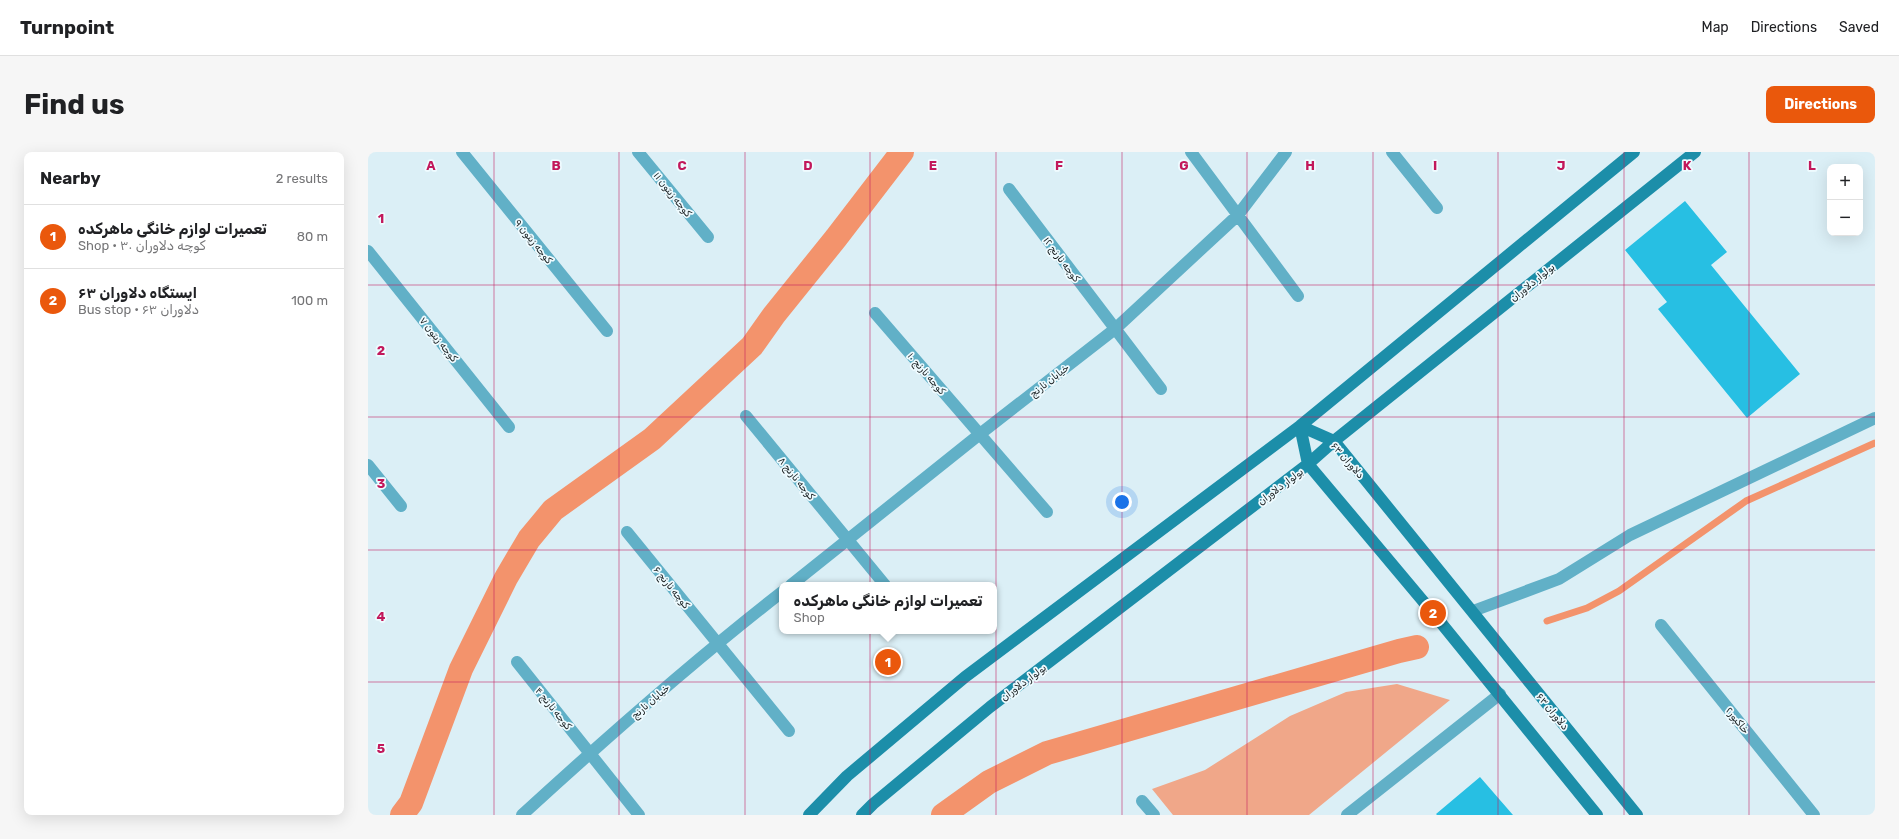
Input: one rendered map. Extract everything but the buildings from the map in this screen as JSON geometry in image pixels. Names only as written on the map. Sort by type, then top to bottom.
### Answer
[{"type":"street","name":"کوچه زیتون ۹","points":[[462,152],[607,331]]},
{"type":"street","name":"کوچه زیتون ۱۱","points":[[638,152],[708,237]]},
{"type":"street","points":[[1191,152],[1298,296]]},
{"type":"street","name":"خیابان نارنج","points":[[795,582],[980,434],[1115,329],[1238,215],[1286,152]]},
{"type":"street","points":[[1392,152],[1437,208]]},
{"type":"street","points":[[809,815],[847,776],[966,677],[1300,426],[1634,152]]},
{"type":"street","name":"بولوار دلاوران","points":[[862,815],[873,804],[990,707],[1308,464],[1334,441],[1695,152]]},
{"type":"street","name":"کوچه نارنج ۱۲","points":[[1009,189],[1161,388]]},
{"type":"street","name":"کوچه زیتون ۷","points":[[368,251],[509,427]]},
{"type":"street","name":"کوچه نارنج ۱۰","points":[[875,313],[1047,512]]},
{"type":"street","name":"کوچه نارنج ۸","points":[[746,416],[883,582]]},
{"type":"street","points":[[1473,611],[1559,579],[1630,535],[1875,418]]},
{"type":"street","points":[[1300,426],[1308,464],[1500,694],[1597,815]]},
{"type":"street","name":"دلاوران ۶۳","points":[[1300,426],[1334,441],[1637,815]]},
{"type":"street","points":[[368,465],[401,506]]},
{"type":"street","name":"کوچه نارنج ۶","points":[[627,532],[789,731]]},
{"type":"street","name":"خیابان نارنج","points":[[522,815],[590,753],[717,643],[779,594]]},
{"type":"street","name":"خاکپور۲","points":[[1661,625],[1814,815]]},
{"type":"street","name":"کوچه نارنج ۴","points":[[517,662],[639,815]]},
{"type":"street","points":[[1347,815],[1500,694]]},
{"type":"street","points":[[1142,801],[1154,815]]},
{"type":"shaded area","points":[[1397,684],[1450,700],[1309,815],[1173,815],[1152,789],[1205,770],[1290,716],[1346,692]]},
{"type":"waterway","points":[[402,815],[411,803],[461,669],[506,578],[529,539],[553,510],[652,439],[752,346],[774,315],[836,238],[902,152]]},
{"type":"waterway","points":[[1547,621],[1587,608],[1619,591],[1746,501],[1875,443]]},
{"type":"waterway","points":[[943,815],[989,782],[1047,753],[1417,647]]},
{"type":"place","name":"ایستگاه دلاوران ۶۳","points":[[1433,613]]},
{"type":"place","name":"تعمیرات لوازم خانگی ماهرکده","points":[[888,662]]}]
